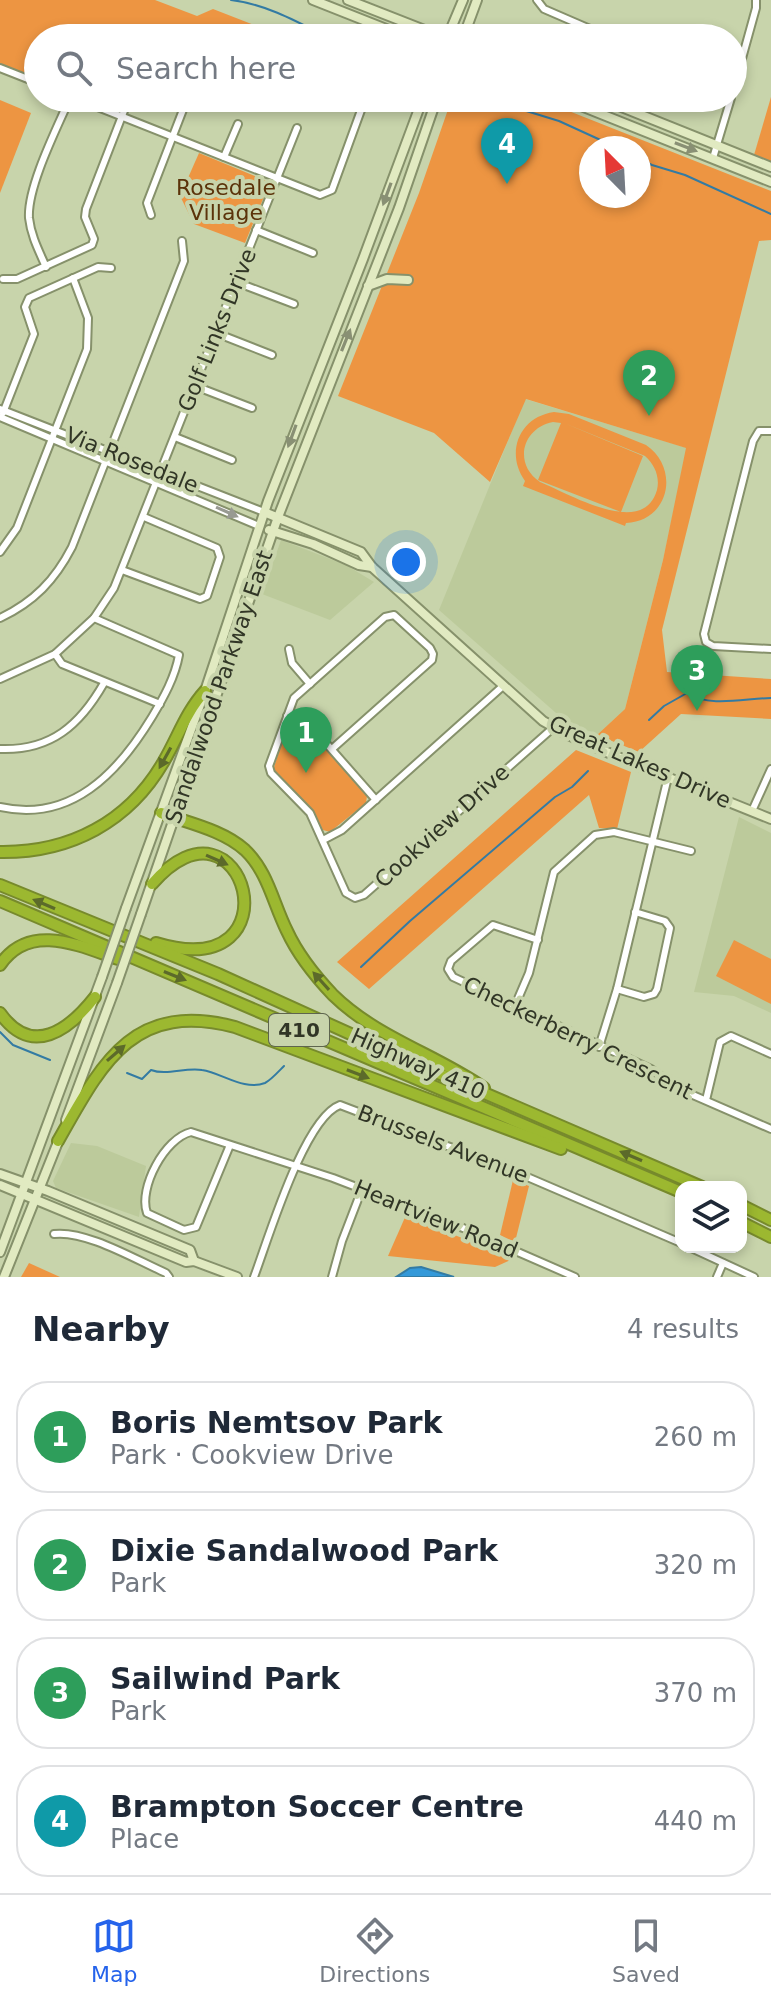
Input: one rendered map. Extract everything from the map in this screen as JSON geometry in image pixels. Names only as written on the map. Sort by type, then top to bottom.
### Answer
[{"type":"highway","points":[[0,852],[57,846],[93,833],[117,817],[154,779],[193,705],[205,691]]},
{"type":"highway","points":[[161,813],[230,839],[257,863],[299,953],[315,975],[342,1002],[374,1027],[469,1078],[502,1101]]},
{"type":"highway","points":[[89,923],[103,924],[171,948],[203,950],[227,938],[244,912],[245,897],[241,881],[226,863],[213,856],[199,854],[181,858],[166,867],[152,884]]},
{"type":"highway","name":"Highway 410","points":[[0,885],[218,974],[688,1181]]},
{"type":"highway","name":"Highway 410","points":[[0,901],[675,1190]]},
{"type":"highway","points":[[0,965],[13,950],[39,940],[70,943],[130,963],[143,963]]},
{"type":"highway","points":[[0,1013],[25,1033],[50,1035],[73,1022],[95,997]]},
{"type":"highway","points":[[58,1141],[94,1077],[113,1054],[160,1026],[191,1020],[235,1027],[571,1153],[598,1159]]},
{"type":"highway","points":[[747,1208],[771,1220]]},
{"type":"highway","points":[[747,1225],[771,1237]]},
{"type":"main road","points":[[313,0],[374,24]]},
{"type":"main road","points":[[348,0],[410,24]]},
{"type":"main road","points":[[452,24],[463,0]]},
{"type":"main road","points":[[468,24],[477,0]]},
{"type":"main road","name":"Sandalwood Parkway East","points":[[0,1252],[205,691],[264,512],[418,112]]},
{"type":"main road","name":"Sandalwood Parkway East","points":[[5,1275],[41,1188],[117,983],[272,531],[432,112]]},
{"type":"main road","points":[[596,112],[771,182]]},
{"type":"main road","points":[[634,112],[771,167]]},
{"type":"main road","points":[[363,259],[376,265]]},
{"type":"main road","points":[[368,286],[387,279],[408,280]]},
{"type":"main road","name":"Great Lakes Drive","points":[[264,512],[361,552],[372,567],[529,710],[554,727],[771,819]]},
{"type":"main road","name":"Great Lakes Drive","points":[[259,526],[285,533],[359,565],[372,567]]},
{"type":"main road","points":[[0,1174],[190,1250],[194,1261]]},
{"type":"main road","points":[[0,1185],[186,1262],[194,1261],[237,1277]]},
{"type":"main road","points":[[29,1218],[38,1211],[57,1209]]},
{"type":"main road","points":[[0,1263],[5,1275]]},
{"type":"street","points":[[537,0],[544,9],[579,24]]},
{"type":"street","points":[[747,40],[756,0]]},
{"type":"street","points":[[0,68],[24,77]]},
{"type":"street","points":[[46,267],[32,232],[29,208],[39,174],[66,112]]},
{"type":"street","points":[[111,112],[320,195],[329,193],[360,112]]},
{"type":"street","points":[[3,279],[17,279],[87,249],[94,242],[85,217],[86,209],[124,112]]},
{"type":"street","points":[[151,215],[147,203],[182,112]]},
{"type":"street","points":[[713,158],[727,112]]},
{"type":"street","points":[[224,157],[238,124]]},
{"type":"street","name":"Golf Links Drive","points":[[0,679],[55,654],[107,602],[144,517],[297,128]]},
{"type":"street","points":[[256,230],[313,253]]},
{"type":"street","points":[[0,618],[33,599],[63,564],[184,261],[182,241]]},
{"type":"street","points":[[1,415],[34,334],[25,307],[27,300],[98,267],[111,268]]},
{"type":"street","points":[[0,552],[17,528],[89,343],[87,312],[73,278]]},
{"type":"street","points":[[236,282],[294,304]]},
{"type":"street","points":[[216,333],[272,355]]},
{"type":"street","points":[[195,386],[252,408]]},
{"type":"street","name":"Via Rosedale","points":[[1,415],[56,430],[264,512]]},
{"type":"street","name":"Via Rosedale","points":[[1,415],[259,526]]},
{"type":"street","points":[[771,431],[759,431],[753,441],[704,639],[713,646],[771,649]]},
{"type":"street","points":[[175,437],[232,460]]},
{"type":"street","points":[[122,570],[198,599],[207,596],[220,557],[217,548],[144,517]]},
{"type":"street","name":"Cookview Drive","points":[[332,749],[430,663],[433,657],[432,650],[397,617],[388,616],[294,698],[269,770],[310,813],[346,893],[355,898],[362,897],[554,727]]},
{"type":"street","points":[[0,807],[18,811],[39,810],[68,803],[97,786],[135,746],[160,704],[179,655],[94,618]]},
{"type":"street","points":[[289,649],[292,663],[310,684]]},
{"type":"street","points":[[55,654],[62,664],[160,704]]},
{"type":"street","points":[[0,749],[34,746],[57,736],[75,724],[89,709],[104,683]]},
{"type":"street","points":[[323,840],[342,830],[503,686]]},
{"type":"street","points":[[287,716],[307,723],[376,800]]},
{"type":"street","points":[[752,811],[771,769]]},
{"type":"street","points":[[599,1047],[617,989],[668,777]]},
{"type":"street","points":[[514,1008],[529,973],[554,872],[595,835],[614,832],[691,851]]},
{"type":"street","points":[[617,989],[648,997],[657,989],[670,928],[665,921],[635,912]]},
{"type":"street","name":"Checkerberry Crescent","points":[[538,940],[493,925],[448,965],[448,969],[453,977],[514,1008],[651,1069],[668,1084],[771,1129]]},
{"type":"street","points":[[706,1100],[720,1042],[731,1036],[771,1054]]},
{"type":"street","name":"Brussels Avenue","points":[[254,1277],[307,1140],[332,1108],[343,1105],[518,1173],[675,1240]]},
{"type":"street","name":"Heartview Road","points":[[230,1145],[196,1227],[184,1230],[147,1213],[145,1201],[156,1162],[179,1137],[191,1132],[230,1145],[362,1189],[463,1228],[575,1277]]},
{"type":"street","points":[[332,1277],[362,1189]]},
{"type":"street","points":[[54,1234],[67,1232],[86,1239],[169,1277]]},
{"type":"street","points":[[702,1253],[754,1277]]},
{"type":"street","points":[[717,1277],[723,1263]]},
{"type":"shaded area","points":[[525,399],[687,448],[663,560],[625,709],[597,735],[564,720],[439,610]]},
{"type":"shaded area","points":[[281,540],[346,565],[374,582],[330,620],[262,594]]},
{"type":"shaded area","points":[[739,817],[771,833],[771,1013],[734,996],[694,992]]},
{"type":"shaded area","points":[[71,1143],[97,1146],[146,1166],[139,1217],[56,1188],[53,1181]]},
{"type":"green space","points":[[0,0],[155,0],[197,16],[213,9],[252,24],[24,24],[24,73],[0,64]]},
{"type":"green space","points":[[771,97],[771,162],[754,155]]},
{"type":"green space","points":[[0,100],[31,113],[0,193]]},
{"type":"green space","points":[[447,112],[571,112],[632,136],[579,136],[579,208],[651,208],[651,144],[771,191],[771,240],[759,241],[662,630],[667,672],[771,679],[771,719],[681,714],[639,752],[597,735],[625,709],[663,560],[686,448],[526,399],[490,482],[434,433],[338,396],[419,193]]},
{"type":"green space","name":"Rosedale Village","points":[[199,153],[267,181],[268,187],[245,243],[194,224],[180,196]]},
{"type":"green space","points":[[554,412],[569,414],[646,445],[657,455],[663,467],[666,479],[661,504],[641,520],[626,523],[625,526],[523,486],[525,481],[516,459],[516,448],[524,429],[532,421]],"holes":[[[561,423],[538,480],[524,457],[528,439],[542,426]],[[564,423],[645,456],[652,463],[658,485],[649,504],[637,511],[621,512],[643,456]],[[538,480],[620,512],[586,502],[540,482]]]},
{"type":"green space","points":[[291,723],[309,729],[367,796],[366,803],[330,832],[323,830],[311,808],[273,770]]},
{"type":"green space","points":[[576,750],[631,772],[617,829],[599,828],[589,795],[369,989],[337,962]]},
{"type":"green space","points":[[734,940],[771,959],[771,1004],[716,976]]},
{"type":"green space","points":[[513,1180],[529,1186],[515,1242],[500,1235]]},
{"type":"green space","points":[[406,1215],[513,1259],[495,1267],[388,1256]]},
{"type":"green space","points":[[29,1263],[60,1277],[21,1277]]},
{"type":"water","points":[[421,1267],[454,1277],[396,1277],[410,1268]]},
{"type":"waterway","points":[[231,0],[269,10],[302,24]]},
{"type":"waterway","points":[[530,112],[592,136]]},
{"type":"waterway","points":[[651,165],[685,175],[771,214]]},
{"type":"waterway","points":[[649,720],[664,706],[687,693],[696,698],[717,701],[771,698]]},
{"type":"waterway","points":[[361,967],[410,921],[588,771]]},
{"type":"waterway","points":[[0,1032],[13,1045],[50,1060]]},
{"type":"waterway","points":[[127,1073],[142,1079],[151,1070],[196,1069],[257,1085],[267,1082],[284,1066]]},
{"type":"place","name":"Brampton Soccer Centre","points":[[507,184]]},
{"type":"place","name":"Dixie Sandalwood Park","points":[[649,416]]},
{"type":"place","name":"Sailwind Park","points":[[697,711]]},
{"type":"place","name":"Boris Nemtsov Park","points":[[306,773]]}]
